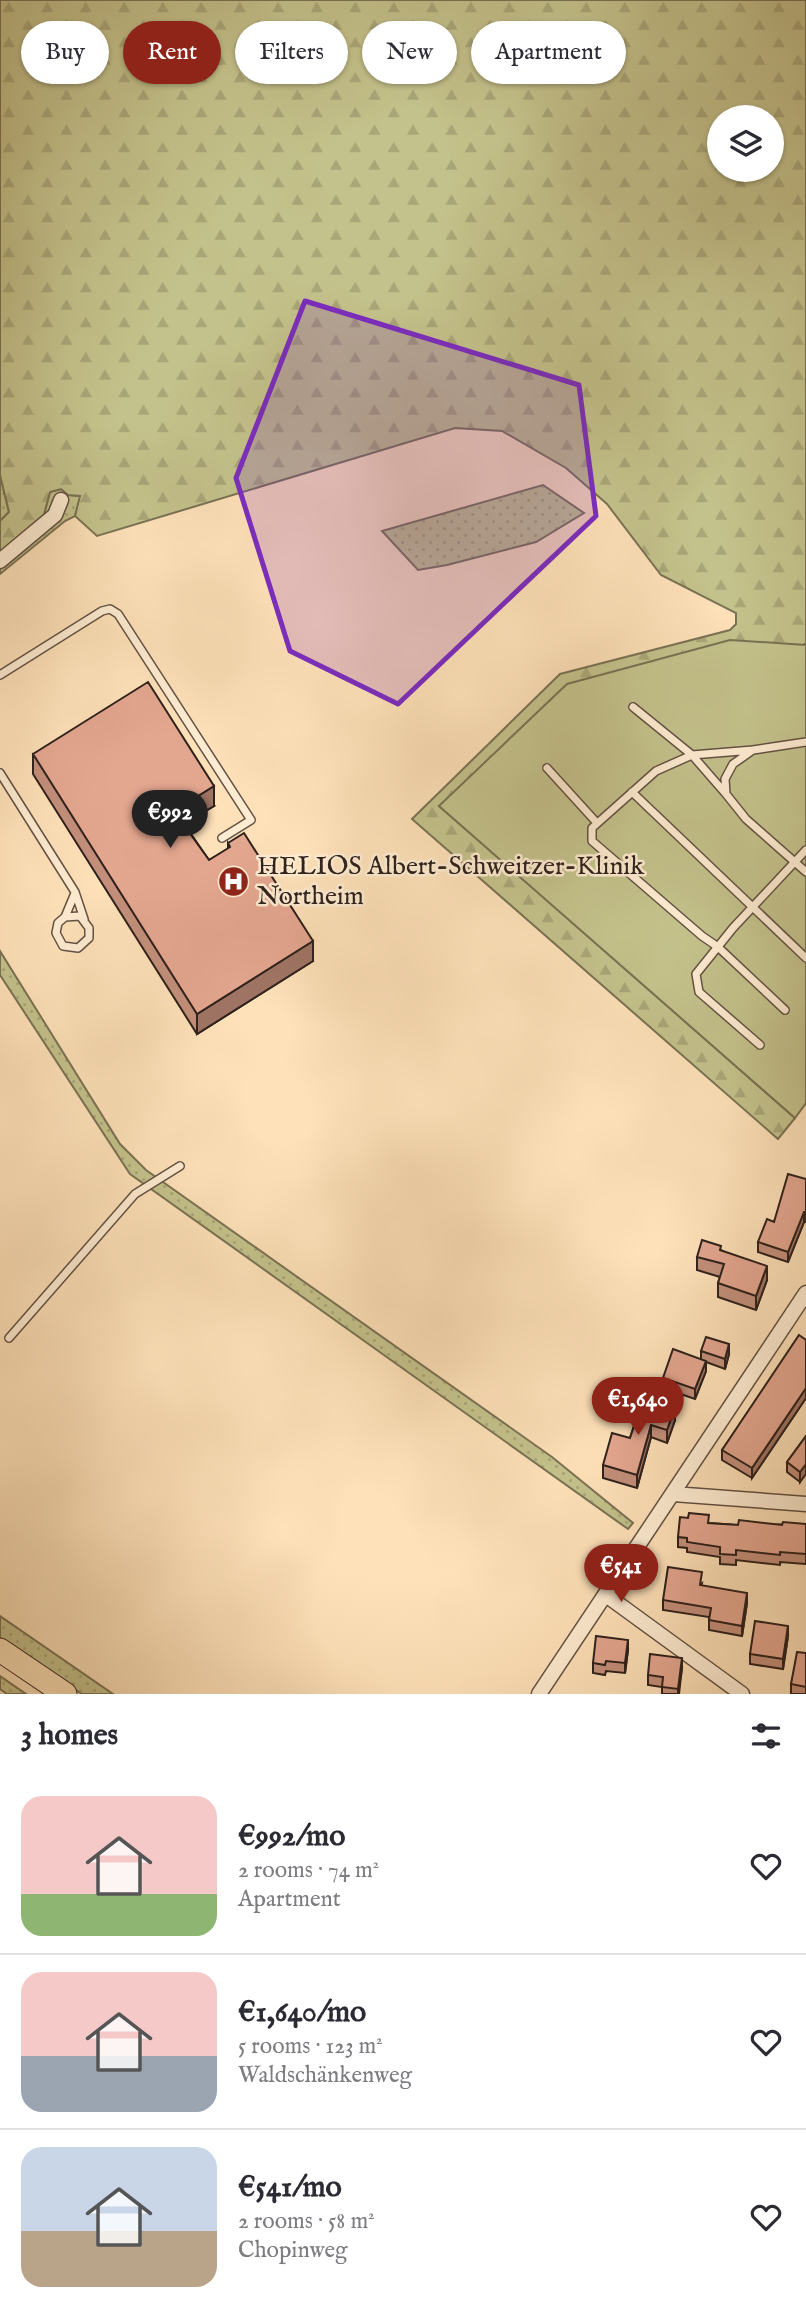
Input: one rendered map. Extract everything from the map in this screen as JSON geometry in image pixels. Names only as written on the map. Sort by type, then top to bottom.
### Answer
[{"type":"main road","points":[[0,1650],[65,1694]]},
{"type":"street","points":[[0,561],[55,515],[61,499]]},
{"type":"street","points":[[539,1694],[806,1293]]},
{"type":"street","points":[[673,1494],[806,1504]]},
{"type":"street","points":[[606,1595],[742,1694]]},
{"type":"lane","points":[[0,675],[102,611],[110,609],[118,614],[251,820],[222,838]]},
{"type":"lane","points":[[633,706],[692,755],[746,819],[806,872]]},
{"type":"lane","points":[[785,1010],[718,947],[592,841],[592,828],[656,771],[692,755],[806,742]]},
{"type":"lane","points":[[726,794],[725,779],[733,764],[753,750]]},
{"type":"lane","points":[[547,768],[597,823]]},
{"type":"lane","points":[[0,773],[75,892],[89,928],[89,938],[82,946],[73,949],[63,946],[56,933],[58,923],[65,917],[75,892]]},
{"type":"lane","points":[[632,792],[806,958]]},
{"type":"lane","points":[[760,1045],[699,992],[696,974],[806,850]]},
{"type":"lane","points":[[65,917],[75,915],[84,919]]},
{"type":"lane","points":[[9,1338],[135,1194],[180,1166]]},
{"type":"highlighted area","points":[[305,301],[579,385],[596,516],[398,704],[290,651],[236,478]]},
{"type":"green space","points":[[0,0],[806,0],[806,645],[439,806],[795,1118],[778,1139],[412,819],[560,674],[730,630],[736,624],[736,613],[661,575],[607,504],[566,468],[502,431],[455,428],[97,536],[75,516],[80,496],[68,495],[61,489],[50,492],[43,518],[0,552],[0,521],[9,512],[0,475]]},
{"type":"green space","points":[[0,475],[9,512],[0,521]]},
{"type":"green space","points":[[543,485],[584,513],[536,542],[418,570],[382,531]]},
{"type":"green space","points":[[61,489],[68,495],[81,496],[75,516],[65,521],[0,574],[0,552],[43,518],[50,492]]},
{"type":"green space","points":[[730,640],[806,645],[806,1103],[795,1118],[439,806],[567,684]]},
{"type":"green space","points":[[0,951],[120,1144],[146,1170],[552,1457],[633,1523],[628,1529],[130,1174],[0,975]]},
{"type":"green space","points":[[0,1616],[113,1694],[82,1694],[0,1640]]},
{"type":"green space","points":[[0,1676],[26,1694],[7,1694],[0,1689]]},
{"type":"building","points":[[148,682],[214,786],[174,811],[209,860],[230,847],[228,843],[244,833],[313,941],[197,1014],[33,754]]},
{"type":"building","points":[[788,1174],[806,1179],[806,1212],[788,1252],[758,1242],[767,1219],[774,1222]]},
{"type":"building","points":[[702,1240],[721,1246],[720,1250],[767,1266],[756,1296],[718,1283],[724,1264],[697,1257]]},
{"type":"building","points":[[799,1335],[806,1340],[806,1388],[752,1468],[722,1450]]},
{"type":"building","points":[[706,1337],[729,1344],[725,1359],[701,1351]]},
{"type":"building","points":[[673,1349],[706,1361],[695,1389],[663,1378]]},
{"type":"building","points":[[644,1396],[675,1407],[667,1430],[651,1425],[637,1475],[603,1465],[612,1433],[630,1438]]},
{"type":"building","points":[[806,1436],[806,1464],[800,1472],[787,1462]]},
{"type":"building","points":[[689,1513],[709,1515],[708,1523],[738,1525],[739,1520],[782,1525],[783,1522],[806,1524],[806,1554],[780,1552],[780,1555],[736,1550],[736,1555],[720,1554],[720,1547],[687,1542],[687,1538],[678,1537],[680,1517],[688,1518]]},
{"type":"building","points":[[668,1567],[702,1572],[700,1585],[747,1593],[742,1626],[709,1620],[711,1608],[663,1600]]},
{"type":"building","points":[[755,1621],[788,1626],[783,1659],[750,1654]]},
{"type":"building","points":[[596,1636],[628,1640],[625,1663],[593,1663]]},
{"type":"building","points":[[797,1652],[806,1653],[806,1687],[791,1684]]},
{"type":"building","points":[[650,1654],[682,1658],[678,1689],[662,1687],[663,1677],[648,1675]]},
{"type":"place","name":"HELIOS Albert-Schweitzer-Klinik Northeim","points":[[234,881]]}]
